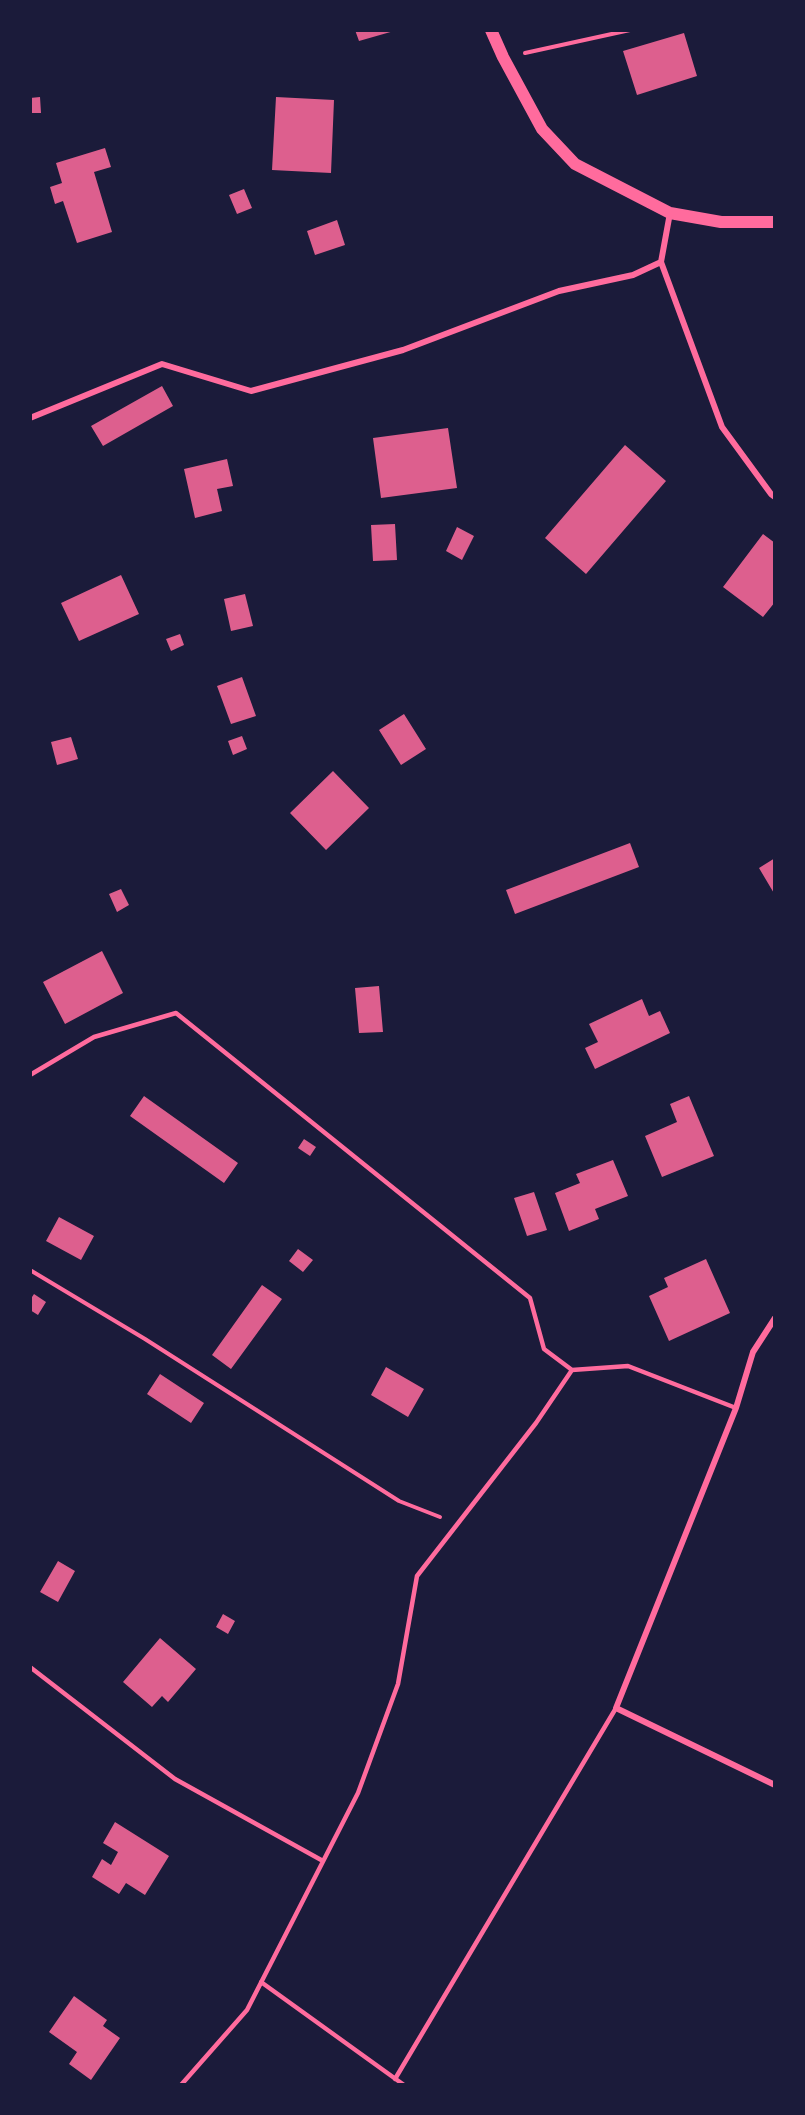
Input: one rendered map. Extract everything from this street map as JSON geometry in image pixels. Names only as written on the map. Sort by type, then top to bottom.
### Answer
[{"type":"main road","points":[[491,30],[503,57],[543,129],[575,164],[670,213],[721,222],[775,222]]},
{"type":"street","points":[[670,213],[661,262],[722,427],[775,497]]},
{"type":"street","points":[[30,418],[162,364],[251,391],[403,350],[559,291],[633,275],[661,262]]},
{"type":"street","points":[[775,1318],[753,1352],[736,1408],[616,1708],[775,1785]]},
{"type":"lane","points":[[30,1075],[94,1037],[176,1013],[530,1298],[544,1349],[572,1370],[628,1366],[736,1408]]},
{"type":"lane","points":[[181,2085],[248,2010],[358,1793],[398,1684],[417,1576],[536,1423],[572,1370]]},
{"type":"lane","points":[[30,1667],[175,1779],[322,1862]]},
{"type":"lane","points":[[395,2079],[616,1708]]},
{"type":"lane","points":[[261,1982],[404,2085]]},
{"type":"path","points":[[503,57],[630,30]]},
{"type":"path","points":[[30,1270],[145,1339],[399,1501],[457,1524]]},
{"type":"building","points":[[355,30],[393,30],[394,31],[359,41]]},
{"type":"building","points":[[684,33],[697,76],[637,95],[623,51]]},
{"type":"building","points":[[40,97],[41,113],[30,113],[30,98]]},
{"type":"building","points":[[276,97],[334,100],[331,173],[272,170]]},
{"type":"building","points":[[105,148],[111,167],[94,172],[112,232],[77,243],[63,201],[55,204],[50,187],[62,183],[56,163]]},
{"type":"building","points":[[244,189],[252,208],[237,214],[229,195]]},
{"type":"building","points":[[337,220],[345,245],[315,255],[307,231]]},
{"type":"building","points":[[162,386],[173,406],[103,446],[91,426]]},
{"type":"building","points":[[448,428],[457,488],[381,498],[373,438]]},
{"type":"building","points":[[625,445],[666,481],[586,574],[545,538]]},
{"type":"building","points":[[227,459],[233,486],[217,489],[222,511],[195,518],[184,469]]},
{"type":"building","points":[[395,524],[397,560],[373,561],[371,525]]},
{"type":"building","points":[[457,527],[474,536],[462,560],[446,551]]},
{"type":"building","points":[[763,534],[775,543],[775,602],[763,617],[723,587]]},
{"type":"building","points":[[121,575],[139,614],[79,641],[61,603]]},
{"type":"building","points":[[245,594],[253,626],[231,631],[224,599]]},
{"type":"building","points":[[180,634],[184,645],[171,651],[166,639]]},
{"type":"building","points":[[242,677],[256,716],[231,724],[217,686]]},
{"type":"building","points":[[404,714],[426,749],[401,765],[379,730]]},
{"type":"building","points":[[242,736],[247,749],[233,755],[228,741]]},
{"type":"building","points":[[71,737],[78,759],[57,765],[51,742]]},
{"type":"building","points":[[333,771],[369,808],[326,850],[290,813]]},
{"type":"building","points":[[630,843],[639,867],[515,914],[506,890]]},
{"type":"building","points":[[775,858],[775,895],[759,868]]},
{"type":"building","points":[[121,889],[129,905],[117,912],[109,894]]},
{"type":"building","points":[[102,951],[123,993],[65,1024],[43,982]]},
{"type":"building","points":[[379,986],[383,1032],[359,1033],[355,988]]},
{"type":"building","points":[[642,999],[649,1016],[660,1011],[670,1033],[595,1069],[585,1048],[598,1042],[589,1024]]},
{"type":"building","points":[[144,1096],[238,1163],[224,1183],[130,1116]]},
{"type":"building","points":[[689,1096],[714,1156],[662,1177],[645,1136],[677,1122],[670,1104]]},
{"type":"building","points":[[304,1139],[316,1147],[310,1156],[298,1148]]},
{"type":"building","points":[[613,1160],[628,1196],[595,1209],[599,1219],[569,1231],[555,1193],[580,1183],[576,1174]]},
{"type":"building","points":[[534,1192],[547,1230],[527,1236],[514,1198]]},
{"type":"building","points":[[59,1217],[94,1236],[81,1260],[46,1241]]},
{"type":"building","points":[[298,1249],[313,1260],[303,1272],[289,1261]]},
{"type":"building","points":[[706,1259],[730,1313],[669,1341],[649,1296],[668,1287],[664,1278]]},
{"type":"building","points":[[262,1285],[282,1299],[231,1369],[212,1355]]},
{"type":"building","points":[[34,1294],[46,1302],[38,1315],[30,1310],[30,1300]]},
{"type":"building","points":[[386,1367],[424,1389],[408,1417],[371,1395]]},
{"type":"building","points":[[160,1374],[204,1403],[191,1423],[147,1394]]},
{"type":"building","points":[[58,1561],[75,1571],[58,1602],[40,1592]]},
{"type":"building","points":[[223,1614],[235,1621],[228,1634],[216,1627]]},
{"type":"building","points":[[160,1638],[196,1669],[168,1702],[162,1696],[152,1707],[123,1682]]},
{"type":"building","points":[[115,1822],[169,1856],[145,1895],[126,1883],[119,1894],[92,1877],[102,1859],[111,1865],[118,1852],[103,1843]]},
{"type":"building","points":[[74,1996],[107,2020],[103,2026],[120,2038],[91,2080],[69,2064],[77,2052],[49,2032]]}]
